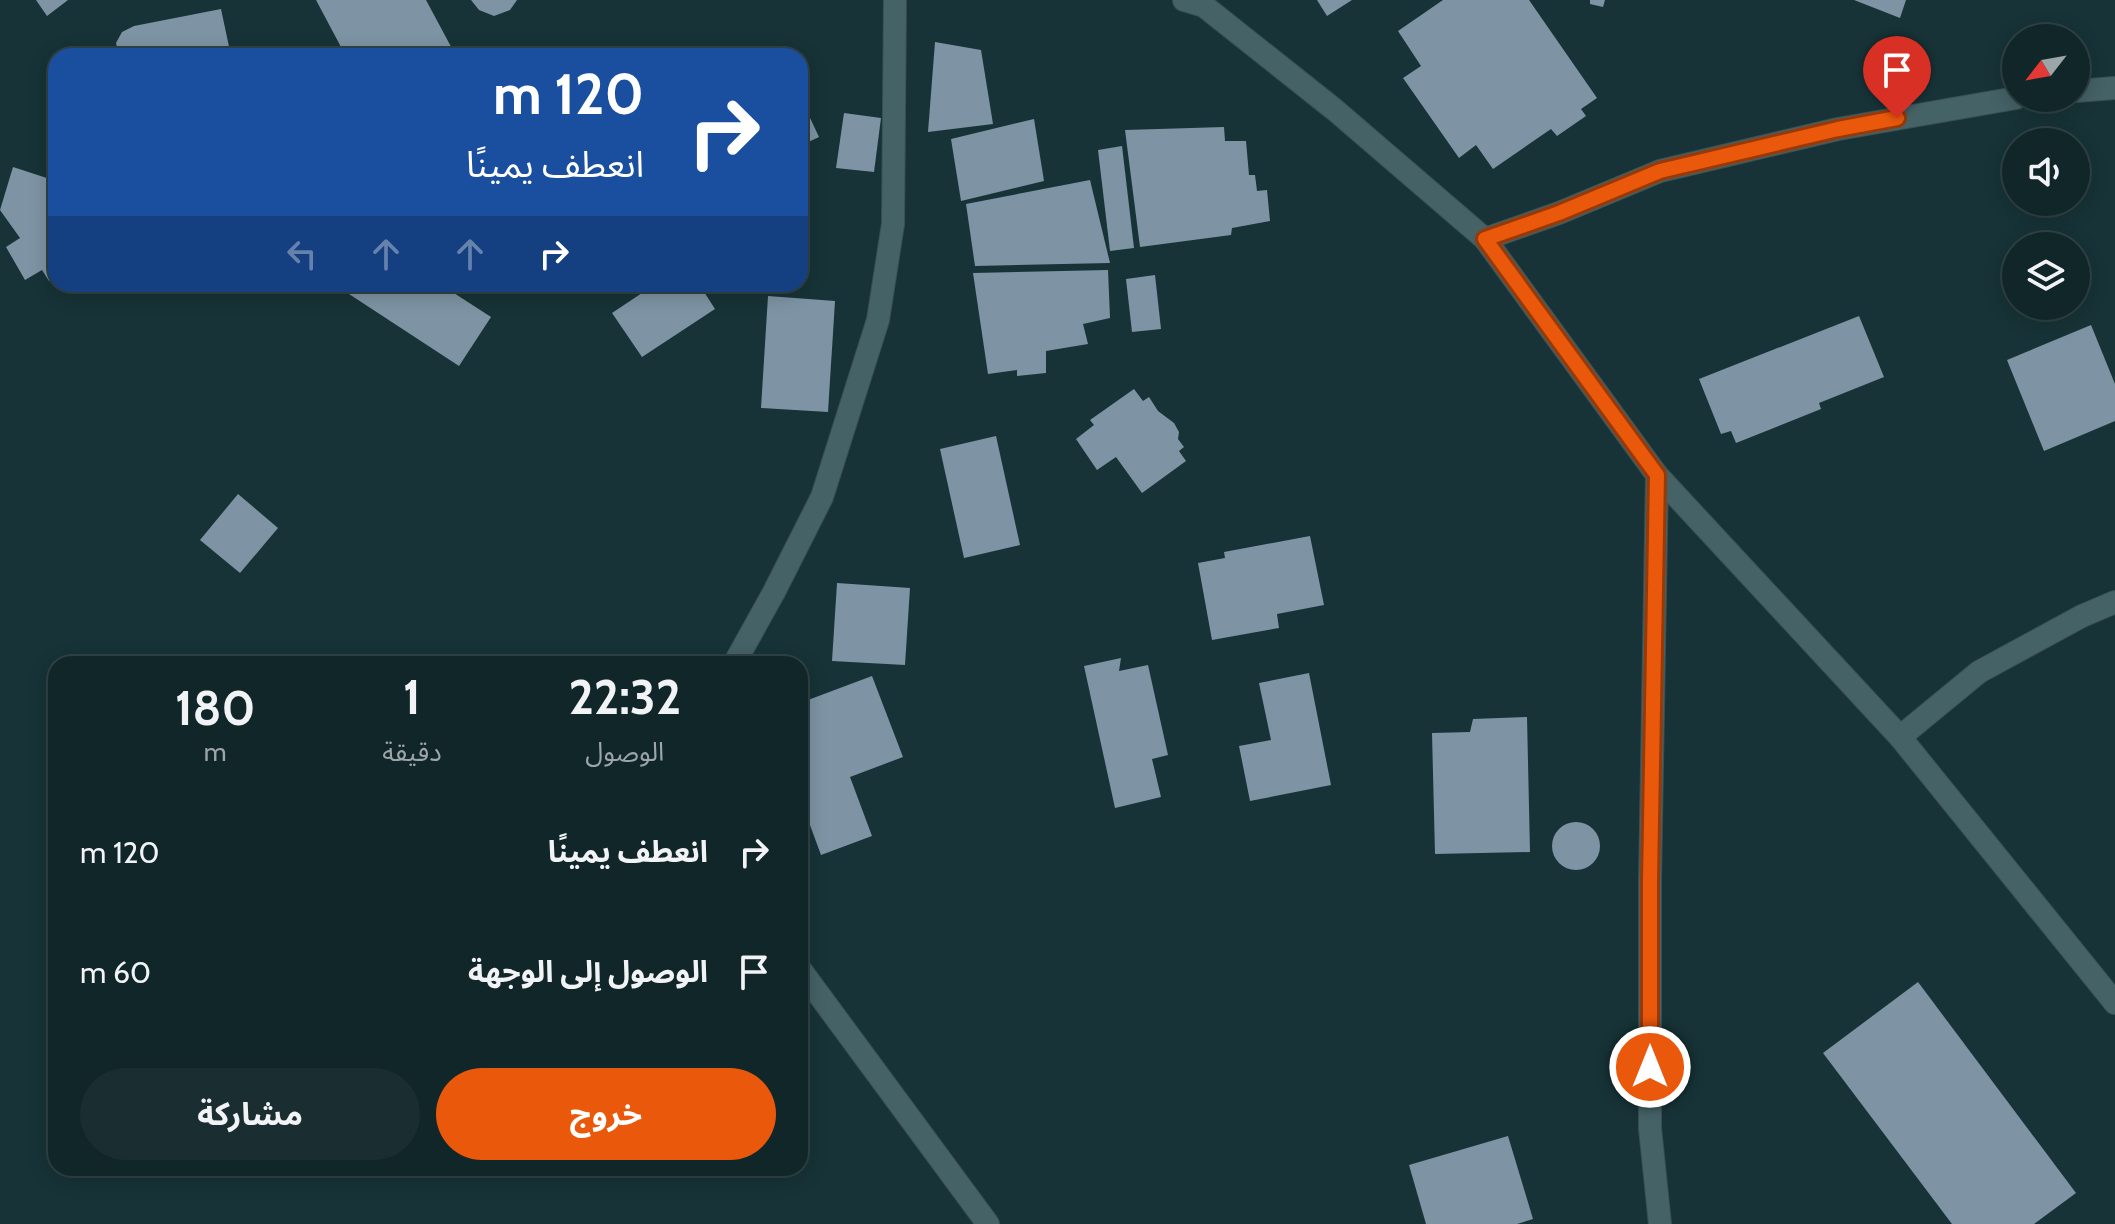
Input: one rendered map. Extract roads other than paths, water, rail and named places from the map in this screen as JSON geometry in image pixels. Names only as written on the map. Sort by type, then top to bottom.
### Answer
[{"type":"street","points":[[738,656],[822,497],[878,320],[893,224],[895,0]]},
{"type":"street","points":[[1184,0],[1204,6],[1335,110],[1485,239],[1657,475],[1900,737],[2115,1003]]},
{"type":"street","points":[[2090,90],[2115,88]]},
{"type":"street","points":[[1485,239],[1559,213],[1660,171],[1838,129],[2002,100]]},
{"type":"street","points":[[1657,475],[1650,881],[1650,1128],[1660,1224]]},
{"type":"street","points":[[1900,737],[1979,672],[2082,616],[2115,602]]},
{"type":"street","points":[[808,980],[988,1224]]}]
